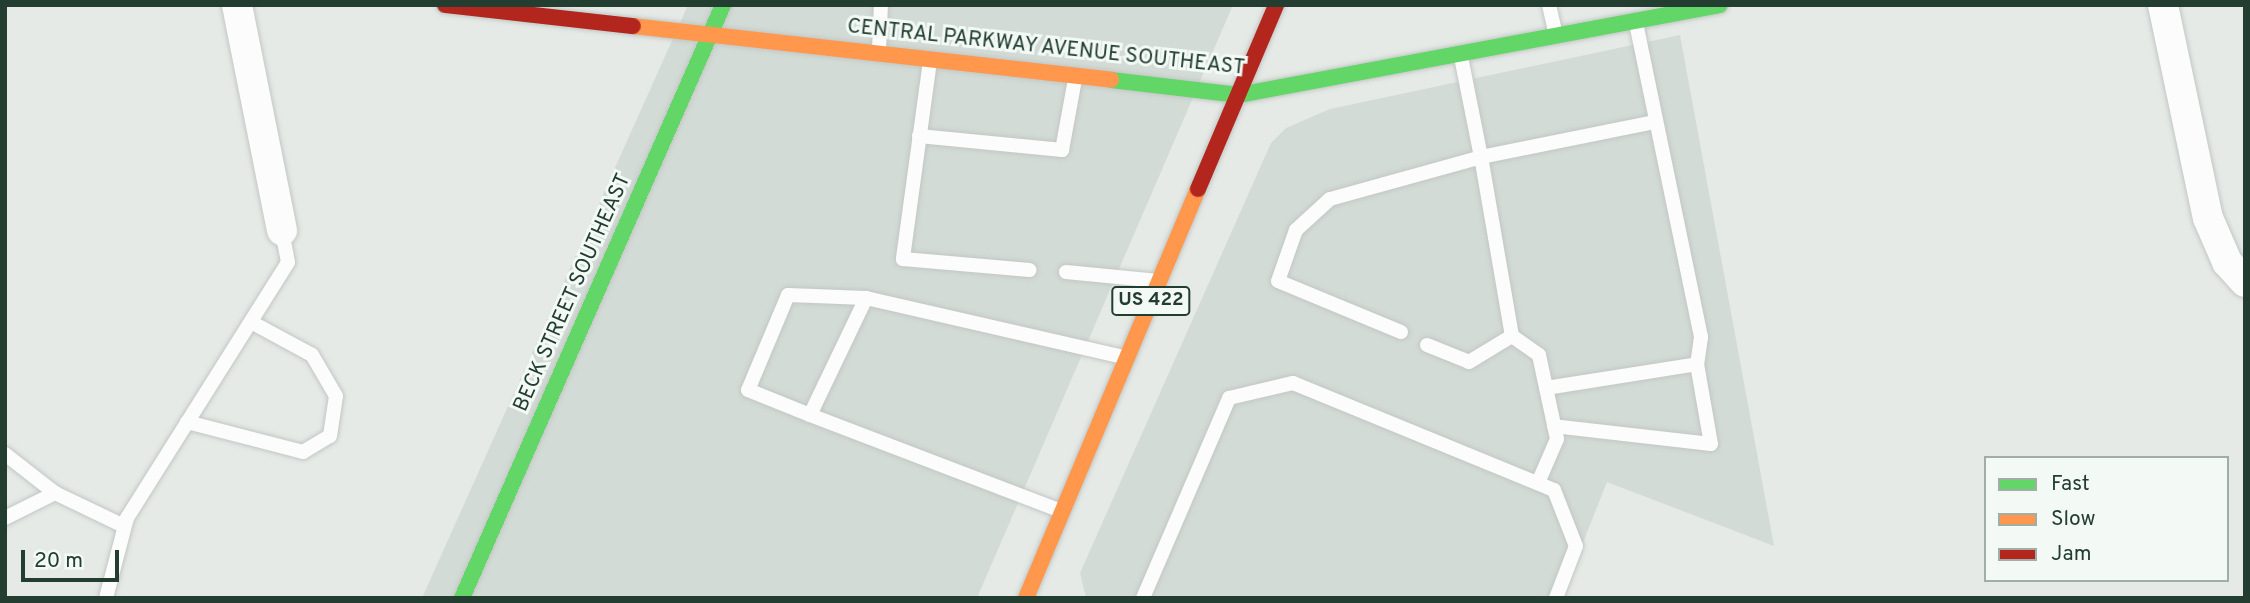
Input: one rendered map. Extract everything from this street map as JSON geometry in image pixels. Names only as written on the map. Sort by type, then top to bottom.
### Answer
[{"type":"street","points":[[237,5],[282,231]]},
{"type":"street","name":"CENTRAL PARKWAY AVENUE SOUTHEAST","points":[[445,5],[879,50],[1239,95],[1461,57],[1720,5]]},
{"type":"street","points":[[701,5],[710,33]]},
{"type":"street","name":"BECK STREET SOUTHEAST","points":[[462,598],[723,5]]},
{"type":"street","name":"US 422","points":[[1026,598],[1276,5]]},
{"type":"street","points":[[2163,5],[2208,218],[2227,262],[2245,282]]},
{"type":"lane","points":[[879,50],[881,5]]},
{"type":"lane","points":[[1549,5],[1556,38]]},
{"type":"lane","points":[[1554,426],[1711,444],[1697,365],[1701,337],[1636,22]]},
{"type":"lane","points":[[931,57],[903,259],[1030,270]]},
{"type":"lane","points":[[1461,57],[1511,336],[1539,355],[1557,439],[1538,483]]},
{"type":"lane","points":[[919,136],[1062,150],[1076,75]]},
{"type":"lane","points":[[1401,332],[1278,281],[1296,230],[1330,199],[1480,157],[1655,122]]},
{"type":"lane","points":[[106,598],[124,526],[288,262],[282,231]]},
{"type":"lane","points":[[1066,272],[1160,281]]},
{"type":"lane","points":[[1062,512],[748,390],[788,295],[866,298],[1127,358]]},
{"type":"lane","points":[[810,415],[866,298]]},
{"type":"lane","points":[[187,422],[303,452],[330,436],[335,396],[312,355],[251,322]]},
{"type":"lane","points":[[1427,345],[1469,362],[1511,336]]},
{"type":"lane","points":[[1546,387],[1697,365]]},
{"type":"lane","points":[[1143,598],[1229,398],[1293,383],[1554,490],[1576,546],[1556,598]]},
{"type":"lane","points":[[5,454],[55,493],[124,526]]},
{"type":"lane","points":[[5,518],[55,493]]},
{"type":"shaded area","points":[[688,5],[1233,5],[977,598],[422,598]]},
{"type":"shaded area","points":[[1680,35],[1774,546],[1607,482],[1561,598],[1086,598],[1080,573],[1271,143],[1286,128],[1330,109]]},
{"type":"traffic: fast","points":[[462,598],[723,5]]},
{"type":"traffic: fast","points":[[1111,80],[1239,95],[1720,5]]},
{"type":"traffic: slow","points":[[633,26],[1111,80]]},
{"type":"traffic: slow","points":[[1026,598],[1198,189]]},
{"type":"traffic: jam","points":[[445,5],[633,26]]},
{"type":"traffic: jam","points":[[1198,189],[1276,5]]}]
